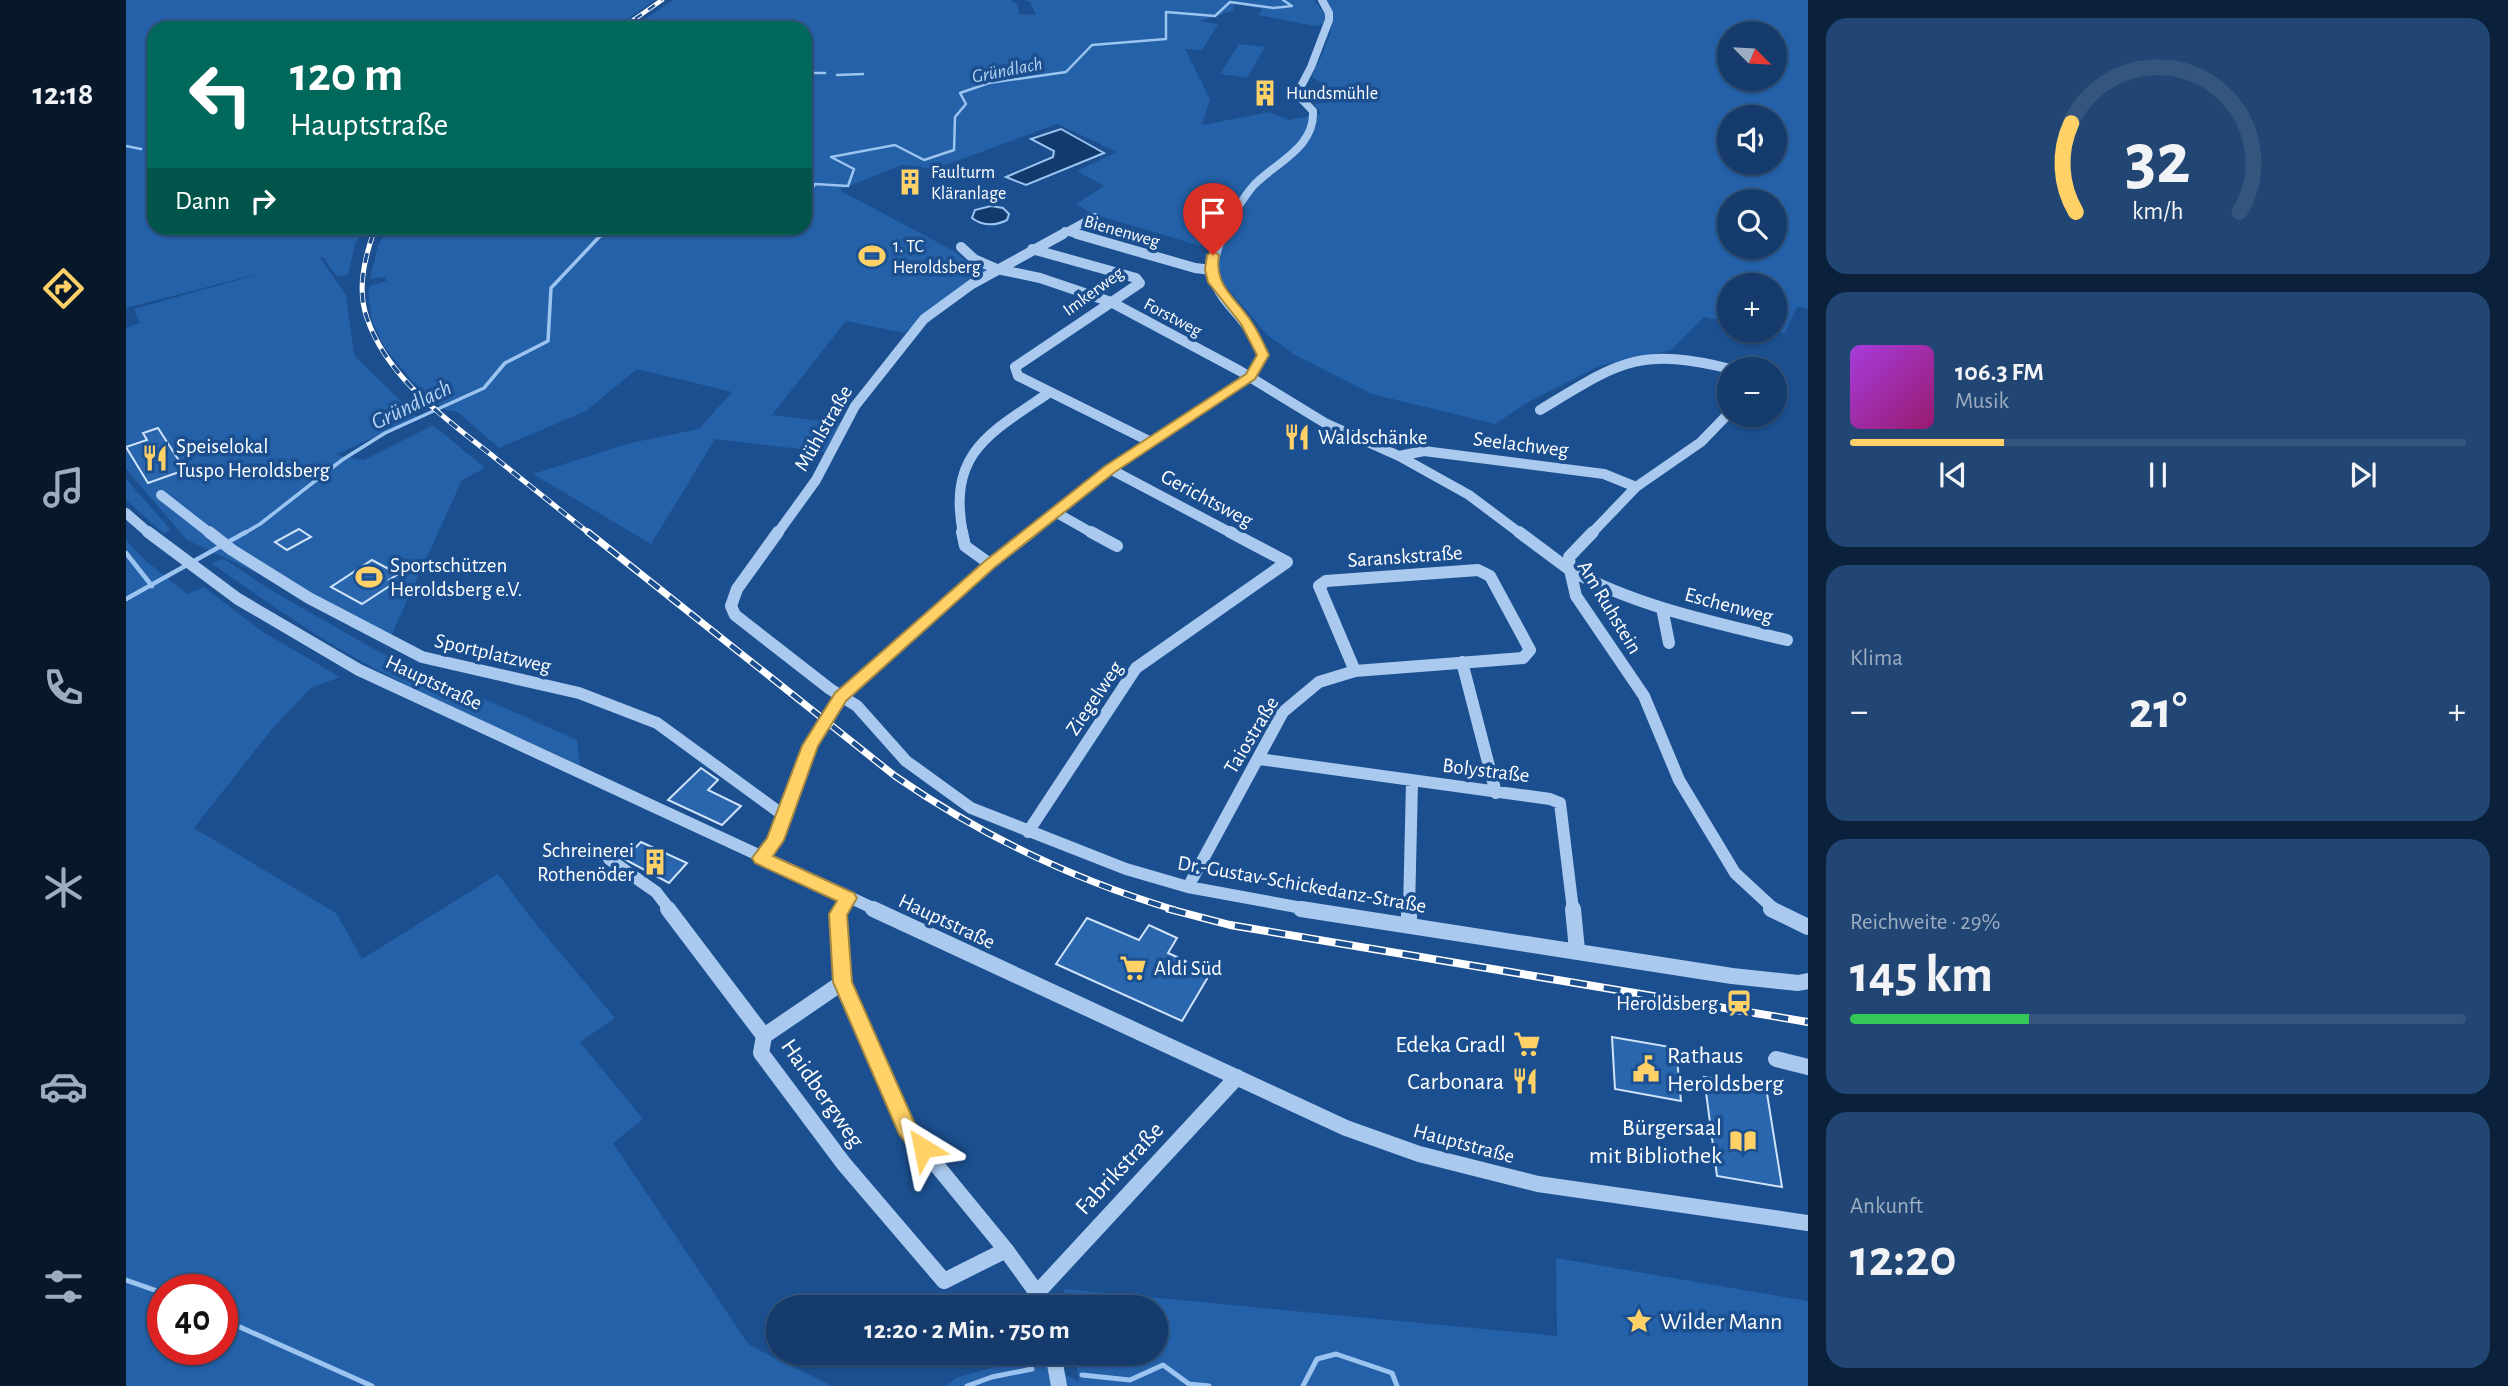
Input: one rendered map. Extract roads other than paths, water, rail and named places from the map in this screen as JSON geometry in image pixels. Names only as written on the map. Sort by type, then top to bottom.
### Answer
[{"type":"street","points":[[761,858],[775,840],[810,746],[840,697],[990,564],[1110,469],[1251,376],[1263,355],[1247,323],[1214,282],[1211,270],[1213,255],[1233,217],[1256,183],[1296,151],[1314,121],[1313,111],[1297,94],[1311,67],[1329,20],[1329,13],[1322,0]]},
{"type":"street","name":"Mühlstraße","points":[[840,697],[735,615],[731,606],[732,597],[816,480],[855,406],[925,318],[997,269],[1094,216]]},
{"type":"street","name":"Bienenweg","points":[[1065,231],[1195,268],[1211,270]]},
{"type":"street","name":"Forstweg","points":[[961,247],[974,259],[997,269],[1040,278],[1111,302],[1251,376]]},
{"type":"street","name":"Imkerweg","points":[[1032,249],[1136,278],[1140,283],[1015,367],[1018,376],[1151,442]]},
{"type":"street","points":[[1540,410],[1613,366],[1638,360],[1687,358],[1717,366]]},
{"type":"street","name":"Am Ruhstein","points":[[1251,376],[1325,423],[1399,456],[1469,495],[1570,570],[1576,596],[1644,696],[1679,780],[1735,873],[1768,907],[1808,927]]},
{"type":"street","points":[[990,564],[965,547],[959,487],[970,457],[988,435],[1050,392]]},
{"type":"street","points":[[1570,570],[1569,557],[1636,487],[1701,442],[1717,425]]},
{"type":"street","name":"Seelachweg","points":[[1399,456],[1423,451],[1604,474],[1636,487]]},
{"type":"street","name":"Gerichtsweg","points":[[1110,469],[1287,562]]},
{"type":"street","name":"Sportplatzweg","points":[[161,495],[232,550],[309,598],[422,657],[579,693],[657,723],[783,815]]},
{"type":"street","points":[[1055,512],[1117,546]]},
{"type":"street","name":"Hauptstraße","points":[[126,513],[168,551],[206,579],[272,623],[359,670],[1346,1128],[1419,1154],[1538,1184],[1808,1223]]},
{"type":"street","name":"Ziegelweg","points":[[1028,832],[1136,668],[1287,562]]},
{"type":"street","name":"Saranskstraße","points":[[1354,671],[1319,586],[1326,581],[1478,570],[1490,576],[1530,650],[1523,658]]},
{"type":"street","name":"Eschenweg","points":[[1570,570],[1590,582],[1662,608],[1787,640]]},
{"type":"street","name":"Eschenweg","points":[[1662,608],[1670,643]]},
{"type":"street","name":"Taiostraße","points":[[1188,887],[1283,712],[1319,682],[1354,671],[1523,658]]},
{"type":"street","points":[[1462,662],[1496,793]]},
{"type":"street","name":"Dr.-Gustav-Schickedanz-Straße","points":[[840,697],[857,706],[906,761],[971,808],[1126,869],[1188,887],[1260,902],[1732,976],[1798,983],[1808,981]]},
{"type":"street","name":"Bolystraße","points":[[1258,759],[1549,799],[1560,803],[1577,950]]},
{"type":"street","points":[[1409,925],[1412,782]]},
{"type":"street","name":"Haidbergweg","points":[[609,859],[656,892],[764,1036]]},
{"type":"street","points":[[848,898],[838,914],[843,982],[906,1128],[1006,1251],[1036,1295]]},
{"type":"street","name":"Haidbergweg","points":[[843,982],[764,1036],[761,1052],[844,1164],[944,1281],[1006,1251]]},
{"type":"street","points":[[1776,1059],[1808,1067]]},
{"type":"street","name":"Fabrikstraße","points":[[1043,1295],[1237,1077]]},
{"type":"street","points":[[1055,1365],[1059,1386]]},
{"type":"waterway","name":"Gründlach","points":[[812,189],[815,184],[848,186],[854,169],[831,157],[895,145],[924,160],[954,150],[955,117],[966,104],[960,93],[989,83],[1066,72],[1092,45],[1166,39],[1166,12],[1215,16],[1230,2],[1273,8],[1292,6],[1283,0]]},
{"type":"waterway","points":[[812,73],[825,73]]},
{"type":"waterway","points":[[837,75],[863,74]]},
{"type":"waterway","points":[[126,146],[141,149]]},
{"type":"waterway","name":"Gründlach","points":[[600,236],[619,235]]},
{"type":"waterway","name":"Gründlach","points":[[243,534],[260,524],[342,460],[385,433],[484,388],[505,363],[548,341],[551,288],[600,236]]},
{"type":"waterway","name":"Gründlach","points":[[151,585],[246,532]]},
{"type":"waterway","points":[[126,553],[151,585]]},
{"type":"waterway","name":"Gründlach","points":[[126,599],[151,585]]},
{"type":"waterway","name":"Gründlach","points":[[126,1280],[147,1287]]},
{"type":"waterway","name":"Gründlach","points":[[238,1326],[372,1386]]},
{"type":"waterway","name":"Gründlach","points":[[1303,1386],[1317,1359],[1336,1354],[1392,1373],[1397,1386]]},
{"type":"waterway","name":"Gründlach","points":[[1082,1375],[1130,1380],[1163,1365],[1189,1384],[1209,1386]]},
{"type":"waterway","name":"Gründlach","points":[[967,1386],[992,1377],[1032,1369]]},
{"type":"railway","points":[[632,21],[662,0]]},
{"type":"railway","points":[[373,235],[365,265],[362,297],[376,340],[389,360],[403,378],[438,412],[590,534]]},
{"type":"railway","points":[[588,532],[895,776],[928,798],[995,837],[1065,870],[1175,910]]},
{"type":"railway","points":[[1169,909],[1230,925],[1808,1022]]},
{"type":"place","name":"Hundsmühle","points":[[1265,93]]},
{"type":"place","name":"Faulturm Kläranlage","points":[[910,182]]},
{"type":"place","name":"1. TC Heroldsberg","points":[[872,256]]},
{"type":"place","name":"Waldschänke","points":[[1297,437]]},
{"type":"place","name":"Speiselokal Tuspo Heroldsberg","points":[[155,458]]},
{"type":"place","name":"Sportschützen Heroldsberg e.V.","points":[[369,577]]},
{"type":"place","name":"Schreinerei Rothenöder","points":[[655,862]]},
{"type":"place","name":"Aldi Süd","points":[[1133,968]]},
{"type":"place","name":"Heroldsberg","points":[[1739,1003]]},
{"type":"place","name":"Edeka Gradl","points":[[1527,1044]]},
{"type":"place","name":"Rathaus Heroldsberg","points":[[1646,1069]]},
{"type":"place","name":"Carbonara","points":[[1525,1081]]},
{"type":"place","name":"Bürgersaal mit Bibliothek","points":[[1743,1141]]},
{"type":"place","name":"Wilder Mann","points":[[1639,1321]]}]
